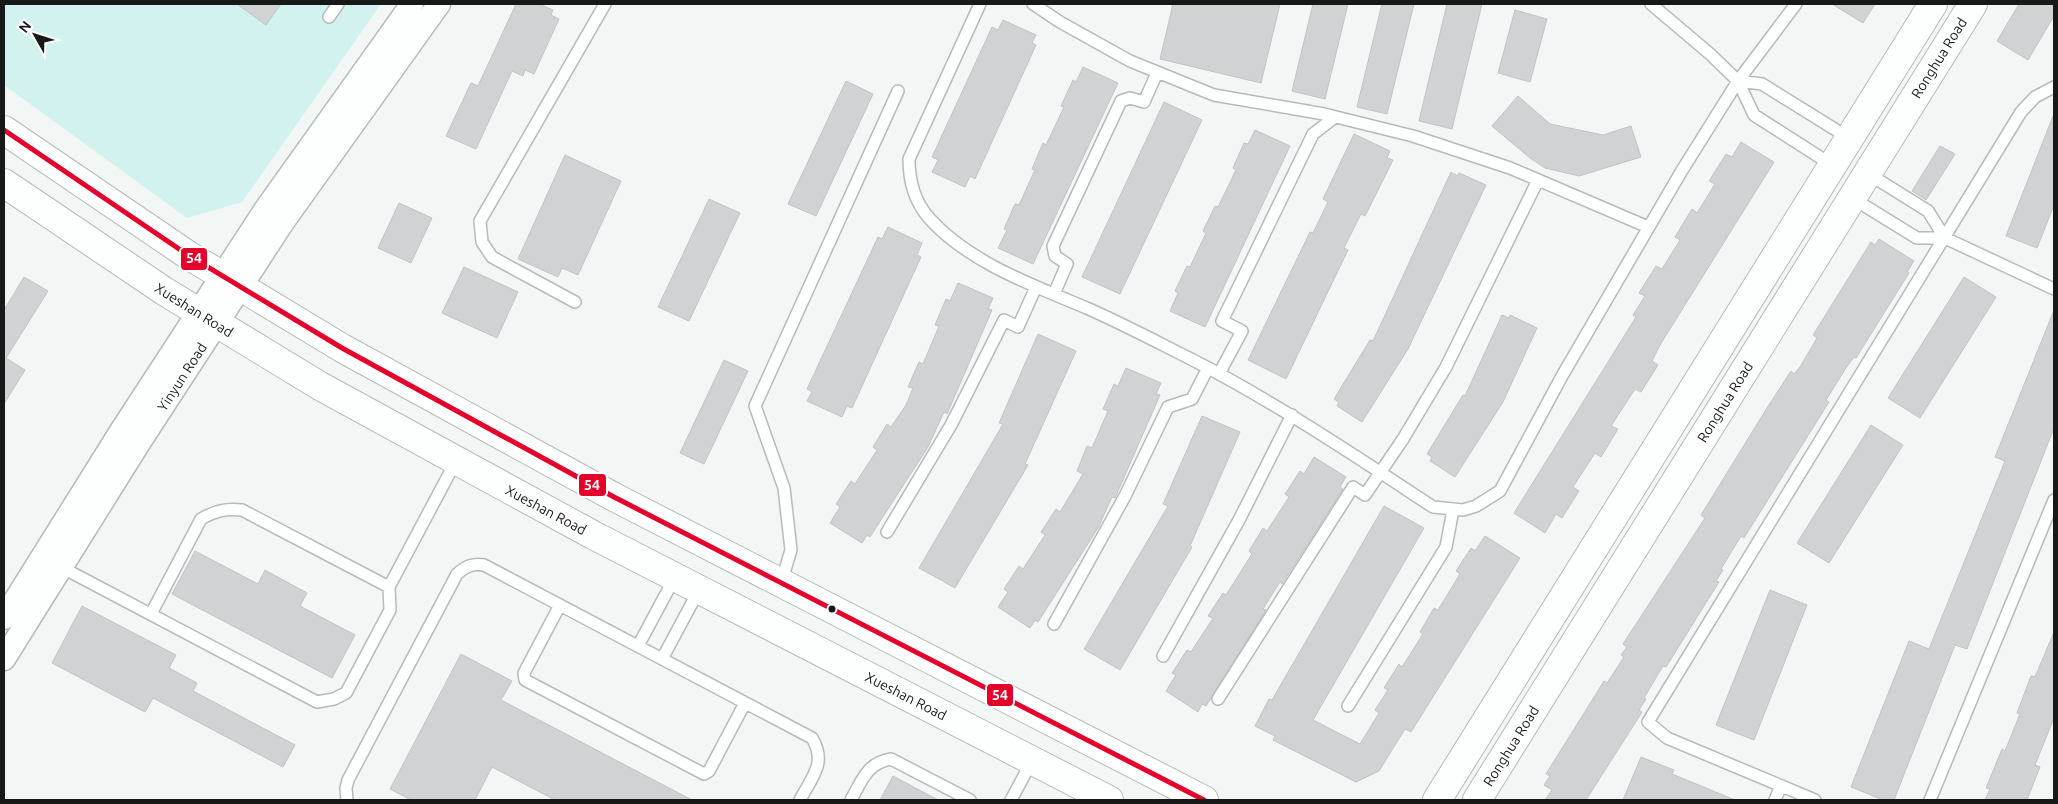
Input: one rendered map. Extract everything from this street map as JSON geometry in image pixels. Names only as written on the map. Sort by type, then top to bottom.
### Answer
[{"type":"main road","points":[[1437,800],[1933,4]]},
{"type":"main road","name":"Ronghua Road","points":[[1477,800],[1973,4]]},
{"type":"main road","points":[[4,130],[114,206],[231,282],[342,348],[509,441],[1204,800]]},
{"type":"main road","name":"Xueshan Road","points":[[4,183],[89,242],[207,318],[320,386],[456,461],[699,590],[1109,800]]},
{"type":"street","name":"Yinyun Road","points":[[231,282],[266,210],[412,4]]},
{"type":"street","name":"Yinyun Road","points":[[4,618],[231,282],[284,222],[439,4]]},
{"type":"street","name":"Yinyun Road","points":[[4,659],[61,567],[207,318]]},
{"type":"lane","points":[[329,17],[338,4]]},
{"type":"lane","points":[[575,302],[492,257],[482,242],[480,221],[605,4]]},
{"type":"lane","points":[[980,4],[909,159],[912,186],[922,209],[938,227],[964,247],[1012,276],[1124,326],[1213,371],[1292,415],[1433,507],[1453,510],[1476,506],[1500,491],[1562,376],[1648,227],[1738,81],[1796,4]]},
{"type":"lane","points":[[1033,4],[1095,42],[1157,73],[1214,95],[1335,117],[1462,151],[1538,180],[1648,227]]},
{"type":"lane","points":[[1651,4],[1710,54],[1738,81],[1754,115],[1832,165]]},
{"type":"lane","points":[[1054,294],[1067,264],[1055,256],[1053,246],[1121,101],[1130,98],[1144,102],[1157,73]]},
{"type":"lane","points":[[1738,81],[1762,84],[1849,138]]},
{"type":"lane","points":[[1815,800],[1667,738],[1648,722],[2021,112],[2035,97],[2054,87]]},
{"type":"lane","points":[[781,583],[791,550],[784,488],[755,406],[898,91]]},
{"type":"lane","points":[[1054,624],[1120,504],[1168,407],[1192,399],[1242,331],[1222,321],[1313,134],[1335,117]]},
{"type":"lane","points":[[1868,173],[1928,211],[1944,238]]},
{"type":"lane","points":[[1218,699],[1353,488],[1365,495],[1446,367],[1538,180]]},
{"type":"lane","points":[[1852,198],[1917,238],[1944,238],[2054,289]]},
{"type":"lane","points":[[886,532],[946,433],[1004,320],[1018,327],[1036,287]]},
{"type":"lane","points":[[1164,656],[1239,520],[1292,415]]},
{"type":"lane","points":[[61,567],[317,702],[326,701],[346,693],[390,610],[389,588],[456,461]]},
{"type":"lane","points":[[1930,800],[2054,500]]},
{"type":"lane","points":[[151,614],[201,519],[220,510],[242,510],[389,588]]},
{"type":"lane","points":[[1348,706],[1446,547],[1453,510]]},
{"type":"lane","points":[[347,800],[346,788],[348,780],[457,574],[470,565],[484,565],[812,738],[819,764],[800,800]]},
{"type":"lane","points":[[638,646],[675,577]]},
{"type":"lane","points":[[662,659],[699,590]]},
{"type":"lane","points":[[560,605],[524,673],[525,680],[542,690],[704,774],[709,771],[745,703]]},
{"type":"lane","points":[[851,800],[868,769],[880,761],[891,759],[970,800]]},
{"type":"lane","points":[[1011,800],[1032,761]]},
{"type":"lane","points":[[1775,800],[1781,786]]},
{"type":"shaded area","points":[[4,4],[381,4],[242,202],[187,218],[4,85]]},
{"type":"building","points":[[237,4],[281,4],[266,25]]},
{"type":"building","points":[[516,4],[539,4],[553,10],[551,15],[559,19],[534,74],[525,70],[523,76],[512,71],[476,149],[446,136],[471,83],[478,86]]},
{"type":"building","points":[[1173,4],[1280,4],[1261,83],[1160,59]]},
{"type":"building","points":[[1313,4],[1348,4],[1325,99],[1292,91]]},
{"type":"building","points":[[1382,4],[1414,4],[1387,114],[1357,107]]},
{"type":"building","points":[[1447,4],[1482,4],[1452,129],[1419,121]]},
{"type":"building","points":[[1832,4],[1875,4],[1863,23]]},
{"type":"building","points":[[2019,4],[2054,4],[2054,16],[2028,60],[1997,41]]},
{"type":"building","points":[[1515,10],[1547,19],[1530,82],[1498,73]]},
{"type":"building","points":[[1003,20],[1036,35],[1032,43],[1036,45],[975,179],[970,176],[965,187],[932,172],[938,160],[932,157],[992,27],[998,30]]},
{"type":"building","points":[[1083,67],[1118,83],[1033,264],[998,248],[1007,230],[1004,229],[1015,204],[1019,205],[1035,170],[1032,169],[1043,143],[1046,145],[1064,107],[1061,106],[1073,80],[1076,82]]},
{"type":"building","points":[[846,81],[873,94],[816,216],[788,204]]},
{"type":"building","points":[[1518,96],[1550,124],[1603,135],[1631,126],[1641,157],[1579,176],[1545,168],[1492,126]]},
{"type":"building","points":[[1164,102],[1202,120],[1120,294],[1082,277]]},
{"type":"building","points":[[2053,116],[2054,205],[2037,248],[2006,236]]},
{"type":"building","points":[[1255,130],[1290,146],[1205,327],[1170,311],[1178,293],[1175,291],[1187,266],[1190,267],[1206,233],[1203,231],[1215,206],[1218,207],[1236,170],[1233,168],[1244,143],[1248,144]]},
{"type":"building","points":[[1354,134],[1390,151],[1387,158],[1393,160],[1365,216],[1361,214],[1344,248],[1348,250],[1286,379],[1248,360],[1310,232],[1313,233],[1328,202],[1323,199]]},
{"type":"building","points":[[1741,142],[1774,162],[1660,345],[1652,361],[1658,365],[1641,392],[1635,389],[1611,426],[1618,429],[1601,457],[1595,453],[1573,487],[1579,491],[1562,518],[1556,514],[1545,533],[1514,513],[1636,317],[1633,315],[1645,296],[1639,293],[1656,266],[1662,269],[1680,240],[1675,237],[1692,209],[1697,213],[1715,184],[1709,181],[1726,154],[1732,157]]},
{"type":"building","points":[[1940,146],[1955,154],[1926,200],[1912,191]]},
{"type":"building","points":[[565,155],[621,181],[578,275],[562,268],[558,277],[518,259]]},
{"type":"building","points":[[1451,172],[1457,176],[1459,173],[1486,185],[1408,349],[1362,422],[1337,406],[1339,402],[1334,399],[1370,340],[1373,341]]},
{"type":"building","points":[[709,199],[740,213],[689,321],[658,307]]},
{"type":"building","points":[[399,203],[432,218],[411,263],[378,248]]},
{"type":"building","points":[[888,227],[922,243],[917,255],[921,257],[852,408],[847,406],[842,417],[807,401],[812,392],[807,389],[878,237],[882,239]]},
{"type":"building","points":[[1879,239],[1914,261],[1907,272],[1909,273],[1856,358],[1854,357],[1846,368],[1826,400],[1829,402],[1744,538],[1741,536],[1721,569],[1723,570],[1716,581],[1719,582],[1666,667],[1663,666],[1644,698],[1646,699],[1639,710],[1642,712],[1586,800],[1545,800],[1552,790],[1544,785],[1550,776],[1546,774],[1604,681],[1607,683],[1624,657],[1621,655],[1627,647],[1623,644],[1705,518],[1701,515],[1767,408],[1791,371],[1794,374],[1800,367],[1817,338],[1813,335],[1871,242],[1875,245]]},
{"type":"building","points":[[464,267],[518,292],[497,338],[442,313]]},
{"type":"building","points":[[24,277],[48,291],[6,358],[25,370],[4,404],[4,310]]},
{"type":"building","points":[[1964,277],[1996,297],[1920,418],[1888,398]]},
{"type":"building","points":[[958,283],[993,298],[988,309],[992,310],[947,414],[944,412],[928,447],[870,537],[867,535],[862,543],[830,523],[840,507],[836,504],[851,481],[855,484],[877,450],[873,447],[887,424],[891,427],[906,405],[913,388],[908,387],[919,362],[923,364],[939,326],[935,325],[946,299],[950,301]]},
{"type":"building","points":[[2054,310],[2054,428],[1967,649],[1955,645],[1894,800],[1883,800],[1851,787],[1909,641],[1929,649],[2005,461],[1995,457]]},
{"type":"building","points":[[1502,315],[1509,318],[1510,315],[1537,328],[1503,402],[1455,477],[1430,461],[1432,457],[1427,454],[1463,395],[1465,396]]},
{"type":"building","points":[[1038,334],[1076,351],[1025,464],[1028,465],[955,588],[919,568],[1003,424],[999,423]]},
{"type":"building","points":[[724,360],[748,371],[704,464],[680,453]]},
{"type":"building","points":[[1126,368],[1161,383],[1156,394],[1160,395],[1115,498],[1112,497],[1098,528],[1038,622],[1035,620],[1030,628],[998,607],[1008,592],[1004,589],[1019,566],[1023,569],[1045,535],[1041,532],[1056,509],[1060,512],[1083,474],[1077,471],[1087,446],[1092,448],[1108,411],[1103,409],[1114,384],[1118,386]]},
{"type":"building","points":[[1202,416],[1240,432],[1190,546],[1192,547],[1120,670],[1084,649],[1168,506],[1163,504]]},
{"type":"building","points":[[1871,425],[1903,445],[1829,563],[1797,543]]},
{"type":"building","points":[[1314,457],[1346,477],[1340,487],[1343,489],[1282,584],[1280,582],[1263,609],[1266,610],[1206,706],[1202,704],[1198,712],[1166,691],[1176,675],[1172,673],[1187,650],[1191,652],[1213,618],[1208,616],[1223,593],[1226,595],[1252,554],[1249,551],[1263,528],[1267,531],[1289,497],[1285,494],[1300,471],[1304,474]]},
{"type":"building","points":[[1384,506],[1424,528],[1313,720],[1360,744],[1379,713],[1375,710],[1388,690],[1384,688],[1399,664],[1402,667],[1423,634],[1420,632],[1434,608],[1438,610],[1460,574],[1456,571],[1471,548],[1475,551],[1485,536],[1520,558],[1411,732],[1405,729],[1379,771],[1356,782],[1273,740],[1275,736],[1255,726],[1269,699],[1272,700]]},
{"type":"building","points":[[195,551],[258,584],[265,570],[307,593],[300,606],[355,635],[332,678],[172,594]]},
{"type":"building","points":[[1770,590],[1807,605],[1754,740],[1716,725]]},
{"type":"building","points":[[82,606],[176,655],[169,668],[197,683],[193,691],[295,745],[283,767],[153,698],[145,712],[52,663]]},
{"type":"building","points":[[2054,632],[2054,718],[2035,765],[2040,767],[2027,800],[1985,800],[1990,789],[1986,788],[2002,749],[2005,751],[2020,714],[2017,713],[2031,676],[2035,677]]},
{"type":"building","points":[[461,654],[512,681],[501,700],[692,800],[555,800],[492,767],[475,800],[411,800],[390,789]]},
{"type":"building","points":[[1641,757],[1674,770],[1672,774],[1735,800],[1623,800]]},
{"type":"building","points":[[893,776],[938,800],[880,800]]},
{"type":"transit line","name":"54","points":[[4,130],[188,255],[342,348],[614,497],[1204,800]]}]
